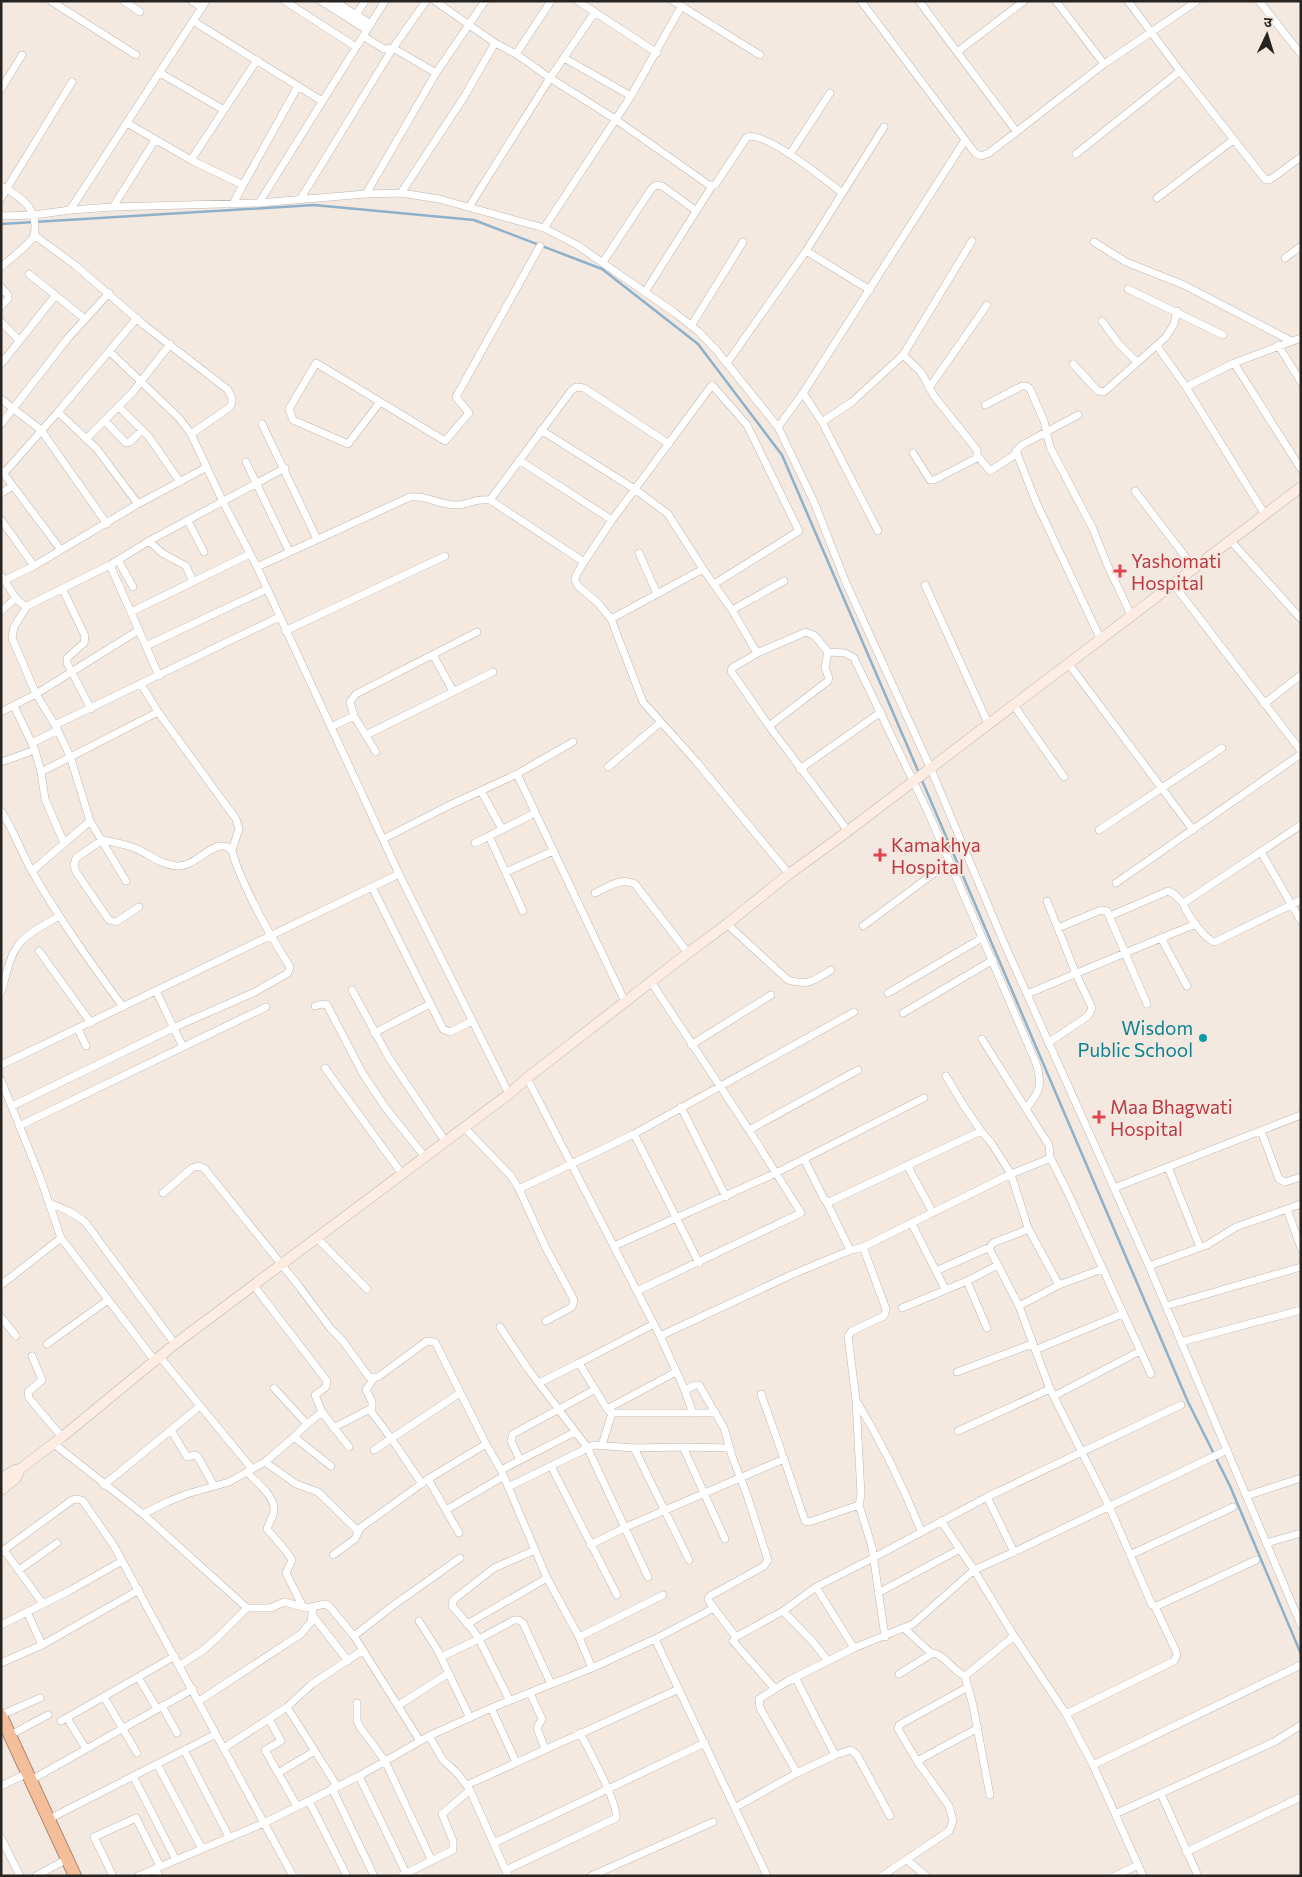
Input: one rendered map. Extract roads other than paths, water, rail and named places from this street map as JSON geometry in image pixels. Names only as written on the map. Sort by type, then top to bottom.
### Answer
[{"type":"highway","points":[[1,1715],[10,1735],[23,1777],[49,1819],[64,1860],[75,1876]]},
{"type":"main road","points":[[1,1478],[20,1469],[54,1444],[175,1344],[509,1094],[789,874],[1100,638],[1174,585],[1301,487]]},
{"type":"main road","points":[[1,1490],[16,1478],[20,1469]]},
{"type":"street","points":[[51,1],[136,55]]},
{"type":"street","points":[[124,1],[140,12]]},
{"type":"street","points":[[70,210],[204,4],[192,1]]},
{"type":"street","points":[[286,1],[356,47]]},
{"type":"street","points":[[320,1],[354,18]]},
{"type":"street","points":[[334,1],[367,30],[384,49],[393,48],[436,73]]},
{"type":"street","points":[[354,18],[365,1]]},
{"type":"street","points":[[259,202],[385,1]]},
{"type":"street","points":[[300,198],[393,48],[426,1]]},
{"type":"street","points":[[435,1],[496,43],[615,118],[652,146],[712,186]]},
{"type":"street","points":[[366,194],[436,73],[485,1]]},
{"type":"street","points":[[516,54],[551,1]]},
{"type":"street","points":[[578,1],[657,53]]},
{"type":"street","points":[[861,1],[975,153],[981,156],[989,153],[1104,64],[1197,1]]},
{"type":"street","points":[[919,1],[1016,131]]},
{"type":"street","points":[[957,52],[1024,1]]},
{"type":"street","points":[[1056,1],[1104,64]]},
{"type":"street","points":[[1128,1],[1180,72],[1267,180],[1301,157]]},
{"type":"street","points":[[1259,1],[1301,54]]},
{"type":"street","points":[[544,228],[657,53],[676,3],[760,55]]},
{"type":"street","points":[[469,207],[550,78],[595,12]]},
{"type":"street","points":[[194,21],[322,101]]},
{"type":"street","points":[[401,193],[464,97],[496,43]]},
{"type":"street","points":[[1,89],[22,55]]},
{"type":"street","points":[[564,58],[631,96]]},
{"type":"street","points":[[191,160],[257,60]]},
{"type":"street","points":[[1076,154],[1180,72]]},
{"type":"street","points":[[160,73],[224,110]]},
{"type":"street","points":[[1,198],[4,187],[72,82]]},
{"type":"street","points":[[233,204],[298,86]]},
{"type":"street","points":[[790,154],[830,93]]},
{"type":"street","points":[[127,124],[191,160],[243,185]]},
{"type":"street","points":[[727,363],[806,251],[884,128]]},
{"type":"street","points":[[645,292],[695,210],[749,136],[760,138],[790,154],[842,193]]},
{"type":"street","points":[[113,207],[154,140]]},
{"type":"street","points":[[778,428],[803,393],[966,140]]},
{"type":"street","points":[[1157,198],[1233,140]]},
{"type":"street","points":[[603,262],[652,188],[656,185],[662,186],[695,210]]},
{"type":"street","points":[[1,267],[30,241],[35,233],[34,218],[23,200],[4,187]]},
{"type":"street","points":[[1,216],[34,218],[70,210],[233,204],[366,194],[401,193],[439,199],[544,228],[577,245],[603,262],[691,326],[727,363],[778,428],[814,502],[920,775],[929,814],[1040,1075],[1039,1090],[1026,1109]]},
{"type":"street","points":[[35,233],[137,318],[227,389],[232,396],[233,402],[230,407],[191,434]]},
{"type":"street","points":[[822,422],[852,402],[903,355],[972,241]]},
{"type":"street","points":[[691,326],[743,242]]},
{"type":"street","points":[[1094,242],[1126,262],[1177,281],[1291,341]]},
{"type":"street","points":[[380,402],[348,444],[293,420],[289,409],[316,363],[445,441],[469,413],[456,397],[540,246]]},
{"type":"street","points":[[1285,258],[1301,246]]},
{"type":"street","points":[[806,251],[870,290]]},
{"type":"street","points":[[29,274],[85,320]]},
{"type":"street","points":[[1,287],[8,296],[8,299],[1,306]]},
{"type":"street","points":[[1128,289],[1224,334]]},
{"type":"street","points":[[1,424],[15,409],[50,361],[109,293]]},
{"type":"street","points":[[1,364],[55,296]]},
{"type":"street","points":[[930,388],[987,305]]},
{"type":"street","points":[[1073,364],[1098,391],[1102,393],[1106,391],[1157,346],[1171,330],[1177,311]]},
{"type":"street","points":[[61,550],[2,472],[58,412],[137,318]]},
{"type":"street","points":[[1102,321],[1118,343],[1137,362]]},
{"type":"street","points":[[1,322],[19,340]]},
{"type":"street","points":[[1186,387],[1234,363],[1301,338]]},
{"type":"street","points":[[86,439],[119,407],[142,381],[170,344]]},
{"type":"street","points":[[1278,345],[1301,382]]},
{"type":"street","points":[[1157,346],[1186,387],[1264,514]]},
{"type":"street","points":[[110,352],[179,418],[191,434],[222,502],[257,567],[399,874],[509,1094]]},
{"type":"street","points":[[903,355],[918,368],[930,388],[977,450],[978,456],[990,471],[1016,454]]},
{"type":"street","points":[[1234,363],[1301,469]]},
{"type":"street","points":[[714,584],[799,531],[747,425],[712,385],[612,520],[584,562],[575,580],[578,586],[598,603],[610,619],[643,702],[789,874]]},
{"type":"street","points":[[985,405],[1016,389],[1026,386],[1030,389],[1044,421],[1050,447],[1093,528],[1107,564],[1131,615]]},
{"type":"street","points":[[490,500],[570,390],[576,387],[584,388],[669,444]]},
{"type":"street","points":[[803,393],[822,422],[878,531]]},
{"type":"street","points":[[1,399],[41,430],[107,524]]},
{"type":"street","points":[[119,407],[142,430],[180,482]]},
{"type":"street","points":[[58,412],[103,457],[138,504]]},
{"type":"street","points":[[1078,415],[1022,445],[1017,449],[1016,454],[1036,502],[1100,638]]},
{"type":"street","points":[[105,421],[126,443],[130,442],[142,430]]},
{"type":"street","points":[[262,424],[285,468],[317,539]]},
{"type":"street","points":[[541,430],[636,490],[668,514],[732,610],[754,650],[758,653]]},
{"type":"street","points":[[913,453],[930,480],[934,480],[978,456]]},
{"type":"street","points":[[519,460],[612,520]]},
{"type":"street","points":[[246,462],[289,551]]},
{"type":"street","points":[[27,606],[22,605],[16,598],[3,578],[34,566],[138,504],[207,467]]},
{"type":"street","points":[[126,881],[90,821],[70,756],[36,694],[12,638],[14,627],[27,606],[64,590],[149,541],[285,468]]},
{"type":"street","points":[[1,493],[13,486]]},
{"type":"street","points":[[1135,491],[1194,568]]},
{"type":"street","points":[[257,567],[410,497],[419,496],[459,505],[472,500],[490,500],[584,562]]},
{"type":"street","points":[[1,520],[34,566]]},
{"type":"street","points":[[188,521],[204,552]]},
{"type":"street","points":[[1230,540],[1301,619]]},
{"type":"street","points":[[149,541],[162,553],[186,566],[193,582]]},
{"type":"street","points":[[639,553],[657,594]]},
{"type":"street","points":[[131,612],[250,554]]},
{"type":"street","points":[[285,630],[445,556]]},
{"type":"street","points":[[118,560],[133,587]]},
{"type":"street","points":[[110,565],[159,676]]},
{"type":"street","points":[[610,619],[703,569]]},
{"type":"street","points":[[732,610],[784,581]]},
{"type":"street","points":[[925,585],[988,723]]},
{"type":"street","points":[[1116,883],[1301,752],[1174,585]]},
{"type":"street","points":[[146,646],[267,589]]},
{"type":"street","points":[[64,590],[85,636],[84,643],[67,658],[67,663],[91,708]]},
{"type":"street","points":[[1,611],[16,598]]},
{"type":"street","points":[[1,762],[33,747],[56,728],[91,708],[279,617]]},
{"type":"street","points":[[1,712],[36,694],[139,630]]},
{"type":"street","points":[[376,752],[354,716],[350,702],[356,694],[477,632]]},
{"type":"street","points":[[848,831],[800,769],[731,671],[732,668],[758,653],[806,632],[815,636],[828,652],[845,653],[854,658],[882,712],[920,775],[1004,944],[1149,1266],[1224,1451],[1246,1496],[1301,1625]]},
{"type":"street","points":[[769,726],[828,681],[829,678],[825,668],[828,652]]},
{"type":"street","points":[[433,655],[454,691]]},
{"type":"street","points":[[1068,663],[1162,787],[1192,830]]},
{"type":"street","points":[[366,735],[492,672]]},
{"type":"street","points":[[1264,704],[1301,675]]},
{"type":"street","points":[[12,1106],[174,1027],[255,992],[288,974],[290,967],[271,936],[245,883],[232,850],[239,829],[236,819],[158,712],[141,684]]},
{"type":"street","points":[[1014,704],[1064,777]]},
{"type":"street","points":[[14,706],[33,747],[41,772],[46,799],[64,843]]},
{"type":"street","points":[[41,772],[158,712]]},
{"type":"street","points":[[800,769],[882,712]]},
{"type":"street","points":[[331,727],[354,716]]},
{"type":"street","points":[[608,767],[661,722]]},
{"type":"street","points":[[383,839],[517,774],[573,742]]},
{"type":"street","points":[[1099,830],[1222,748]]},
{"type":"street","points":[[517,774],[624,1002]]},
{"type":"street","points":[[480,791],[502,830]]},
{"type":"street","points":[[1,811],[32,871],[59,916],[78,946],[123,1007]]},
{"type":"street","points":[[475,843],[535,813]]},
{"type":"street","points":[[32,871],[90,821]]},
{"type":"street","points":[[1184,904],[1301,825]]},
{"type":"street","points":[[489,836],[523,911]]},
{"type":"street","points":[[139,907],[116,922],[109,920],[76,872],[74,864],[76,858],[102,840],[121,843],[168,865],[180,866],[220,846],[232,850]]},
{"type":"street","points":[[506,872],[553,851]]},
{"type":"street","points":[[1261,852],[1301,921]]},
{"type":"street","points":[[863,926],[949,862]]},
{"type":"street","points":[[1,1065],[399,874]]},
{"type":"street","points":[[595,893],[620,881],[628,881],[635,884],[688,953]]},
{"type":"street","points":[[372,887],[443,1029],[450,1032],[472,1021]]},
{"type":"street","points":[[1110,916],[1168,891],[1184,904],[1196,924],[1210,941],[1215,942],[1301,900]]},
{"type":"street","points":[[1047,901],[1076,974],[1092,1008],[1090,1013],[1048,1043]]},
{"type":"street","points":[[1058,928],[1101,910],[1107,910],[1147,1004]]},
{"type":"street","points":[[1,992],[17,947],[24,939],[59,916]]},
{"type":"street","points":[[727,924],[788,980],[799,984],[810,983],[831,970]]},
{"type":"street","points":[[1027,994],[1196,924]]},
{"type":"street","points":[[888,993],[982,938]]},
{"type":"street","points":[[1161,938],[1186,986]]},
{"type":"street","points":[[39,951],[91,1023]]},
{"type":"street","points":[[903,1013],[992,960]]},
{"type":"street","points":[[637,1291],[800,1214],[801,1211],[650,982]]},
{"type":"street","points":[[352,990],[374,1033],[402,1080],[445,1142]]},
{"type":"street","points":[[156,991],[184,1047]]},
{"type":"street","points":[[692,1045],[771,995]]},
{"type":"street","points":[[374,1033],[430,1004]]},
{"type":"street","points":[[315,1006],[326,1005],[368,1082],[384,1107],[425,1157]]},
{"type":"street","points":[[19,1126],[266,1007]]},
{"type":"street","points":[[519,1189],[634,1134],[854,1012]]},
{"type":"street","points":[[78,1029],[86,1046]]},
{"type":"street","points":[[982,1039],[1049,1145],[1050,1157],[1151,1374]]},
{"type":"street","points":[[325,1068],[402,1174]]},
{"type":"street","points":[[749,1130],[858,1070]]},
{"type":"street","points":[[946,1076],[1011,1174],[1028,1228],[1060,1285]]},
{"type":"street","points":[[527,1078],[660,1336],[693,1413]]},
{"type":"street","points":[[1,1080],[50,1204],[61,1238],[108,1300],[157,1359],[200,1406],[271,1498],[274,1510],[267,1529],[292,1560],[286,1573],[303,1607]]},
{"type":"street","points":[[614,1246],[726,1197],[924,1098]]},
{"type":"street","points":[[681,1107],[726,1197]]},
{"type":"street","points":[[1114,1188],[1301,1116]]},
{"type":"street","points":[[464,1127],[511,1176],[574,1300],[572,1307],[546,1321]]},
{"type":"street","points":[[826,1201],[832,1200],[981,1131]]},
{"type":"street","points":[[1262,1131],[1280,1179],[1285,1182],[1301,1177]]},
{"type":"street","points":[[634,1134],[698,1263]]},
{"type":"street","points":[[660,1336],[791,1275],[851,1250],[863,1247],[1011,1174],[1050,1157]]},
{"type":"street","points":[[804,1159],[851,1250]]},
{"type":"street","points":[[907,1165],[933,1213]]},
{"type":"street","points":[[162,1193],[192,1168],[198,1166],[204,1168],[369,1377],[378,1378],[427,1341],[431,1340],[437,1345],[502,1473],[547,1578],[579,1637],[592,1668]]},
{"type":"street","points":[[1168,1167],[1200,1247]]},
{"type":"street","points":[[50,1204],[60,1206],[72,1212],[85,1222],[175,1344]]},
{"type":"street","points":[[1149,1266],[1214,1242],[1236,1227],[1301,1204]]},
{"type":"street","points":[[1287,1209],[1301,1248]]},
{"type":"street","points":[[912,1224],[945,1289]]},
{"type":"street","points":[[936,1271],[1028,1228]]},
{"type":"street","points":[[1,1285],[61,1238]]},
{"type":"street","points":[[317,1238],[367,1289]]},
{"type":"street","points":[[863,1247],[886,1309],[884,1316],[852,1331],[848,1336],[856,1400],[861,1495],[859,1505],[869,1536],[885,1637]]},
{"type":"street","points":[[990,1247],[1019,1306],[1050,1389],[1109,1506],[1152,1605],[1155,1606],[1176,1651],[1174,1661],[1066,1714]]},
{"type":"street","points":[[902,1308],[998,1265]]},
{"type":"street","points":[[1166,1306],[1301,1267]]},
{"type":"street","points":[[1019,1306],[1060,1285],[1102,1269]]},
{"type":"street","points":[[966,1280],[987,1328]]},
{"type":"street","points":[[254,1286],[327,1381],[326,1387],[315,1395],[322,1412],[349,1447]]},
{"type":"street","points":[[47,1344],[108,1300]]},
{"type":"street","points":[[1181,1342],[1301,1310]]},
{"type":"street","points":[[957,1372],[1034,1347],[1122,1314]]},
{"type":"street","points":[[1,1317],[16,1336]]},
{"type":"street","points":[[539,1383],[654,1324]]},
{"type":"street","points":[[500,1326],[539,1383],[587,1447],[648,1577]]},
{"type":"street","points":[[1054,1396],[1140,1351]]},
{"type":"street","points":[[32,1356],[42,1380],[28,1392],[29,1398],[62,1437]]},
{"type":"street","points":[[579,1363],[594,1390],[609,1411],[602,1445]]},
{"type":"street","points":[[609,1411],[676,1372]]},
{"type":"street","points":[[333,1428],[370,1410],[373,1406],[366,1390],[374,1378]]},
{"type":"street","points":[[684,1390],[695,1384],[699,1385],[724,1428],[768,1562],[710,1596],[708,1600],[736,1637]]},
{"type":"street","points":[[274,1388],[307,1424]]},
{"type":"street","points":[[958,1431],[1050,1389]]},
{"type":"street","points":[[520,1460],[511,1441],[513,1434],[594,1390]]},
{"type":"street","points":[[374,1450],[460,1393]]},
{"type":"street","points":[[761,1394],[805,1521],[809,1522],[859,1505]]},
{"type":"street","points":[[856,1400],[897,1472],[921,1531]]},
{"type":"street","points":[[104,1485],[200,1406]]},
{"type":"street","points":[[774,1689],[733,1641],[736,1637],[783,1611],[816,1587],[987,1496],[1181,1406]]},
{"type":"street","points":[[370,1410],[446,1510],[460,1533]]},
{"type":"street","points":[[609,1411],[716,1413]]},
{"type":"street","points":[[144,1514],[167,1502],[229,1482],[250,1471],[264,1462],[322,1412]]},
{"type":"street","points":[[171,1430],[187,1457],[195,1455],[198,1457],[214,1486]]},
{"type":"street","points":[[446,1510],[520,1460],[575,1432]]},
{"type":"street","points":[[294,1437],[331,1466]]},
{"type":"street","points":[[54,1444],[104,1485],[144,1514],[247,1608],[271,1608],[284,1602],[303,1607],[313,1607],[320,1604],[329,1606],[364,1650],[420,1741]]},
{"type":"street","points":[[333,1555],[355,1539],[358,1531],[425,1482],[486,1444]]},
{"type":"street","points":[[508,1487],[587,1447],[602,1445],[634,1448],[729,1448]]},
{"type":"street","points":[[683,1447],[725,1539]]},
{"type":"street","points":[[634,1448],[689,1560]]},
{"type":"street","points":[[797,1773],[758,1704],[761,1697],[795,1677],[854,1648],[905,1629],[919,1620],[974,1570],[1224,1451]]},
{"type":"street","points":[[590,1545],[626,1527],[784,1459]]},
{"type":"street","points":[[264,1462],[296,1484],[318,1492],[358,1531]]},
{"type":"street","points":[[551,1466],[617,1595]]},
{"type":"street","points":[[1246,1496],[1301,1478]]},
{"type":"street","points":[[987,1496],[1014,1552]]},
{"type":"street","points":[[43,1604],[3,1551],[72,1500],[78,1499],[83,1501],[139,1590],[293,1876]]},
{"type":"street","points":[[1130,1555],[1233,1508]]},
{"type":"street","points":[[941,1521],[1066,1714],[1093,1765],[1143,1876]]},
{"type":"street","points":[[1266,1543],[1301,1533]]},
{"type":"street","points":[[19,1570],[57,1543]]},
{"type":"street","points":[[878,1593],[960,1549]]},
{"type":"street","points":[[510,1701],[479,1639],[452,1606],[453,1601],[494,1568],[535,1550]]},
{"type":"street","points":[[354,1636],[460,1558]]},
{"type":"street","points":[[1155,1606],[1256,1560]]},
{"type":"street","points":[[1,1625],[69,1592],[122,1561]]},
{"type":"street","points":[[467,1624],[547,1578]]},
{"type":"street","points":[[816,1587],[854,1648]]},
{"type":"street","points":[[1,1663],[42,1646],[139,1590]]},
{"type":"street","points":[[579,1637],[663,1595]]},
{"type":"street","points":[[199,1702],[301,1634],[311,1622],[313,1607]]},
{"type":"street","points":[[180,1665],[218,1637],[247,1608]]},
{"type":"street","points":[[138,1876],[158,1870],[202,1848],[264,1823],[359,1776],[429,1736],[491,1708],[592,1668],[655,1639],[714,1608]]},
{"type":"street","points":[[783,1611],[813,1642],[828,1661]]},
{"type":"street","points":[[28,1612],[42,1646]]},
{"type":"street","points":[[313,1616],[348,1660]]},
{"type":"street","points":[[441,1657],[514,1620],[519,1620],[523,1623],[551,1684]]},
{"type":"street","points":[[419,1621],[441,1657],[470,1718]]},
{"type":"street","points":[[905,1629],[931,1653],[939,1654],[955,1670],[965,1676],[978,1728],[990,1795]]},
{"type":"street","points":[[965,1676],[1014,1636]]},
{"type":"street","points":[[655,1639],[767,1876]]},
{"type":"street","points":[[224,1748],[287,1707],[312,1684],[364,1650]]},
{"type":"street","points":[[899,1674],[931,1653]]},
{"type":"street","points":[[86,1749],[64,1719],[175,1656]]},
{"type":"street","points":[[1093,1765],[1301,1665]]},
{"type":"street","points":[[398,1705],[449,1673]]},
{"type":"street","points":[[138,1677],[177,1733]]},
{"type":"street","points":[[795,1677],[835,1755]]},
{"type":"street","points":[[882,1876],[949,1830],[953,1821],[949,1806],[917,1761],[898,1729],[899,1725],[968,1687]]},
{"type":"street","points":[[1,1786],[86,1749],[193,1688]]},
{"type":"street","points":[[359,1776],[404,1874],[453,1850],[453,1841],[442,1814],[469,1788],[516,1762],[680,1689]]},
{"type":"street","points":[[530,1693],[542,1719],[537,1728],[545,1749]]},
{"type":"street","points":[[104,1697],[137,1753]]},
{"type":"street","points":[[1,1715],[40,1698]]},
{"type":"street","points":[[357,1704],[357,1721],[385,1761],[432,1859]]},
{"type":"street","points":[[287,1707],[315,1751],[334,1787],[374,1876]]},
{"type":"street","points":[[491,1708],[516,1762]]},
{"type":"street","points":[[10,1735],[48,1716]]},
{"type":"street","points":[[269,1719],[281,1741],[264,1750],[297,1806]]},
{"type":"street","points":[[1115,1814],[1274,1742],[1301,1725]]},
{"type":"street","points":[[917,1761],[978,1728]]},
{"type":"street","points":[[429,1736],[443,1760],[469,1788],[507,1873],[614,1820],[617,1815],[608,1790],[580,1733]]},
{"type":"street","points":[[49,1819],[216,1734]]},
{"type":"street","points":[[494,1842],[705,1743]]},
{"type":"street","points":[[184,1750],[229,1837]]},
{"type":"street","points":[[736,1807],[797,1773],[848,1750],[854,1751],[890,1816]]},
{"type":"street","points":[[278,1773],[315,1751]]},
{"type":"street","points":[[157,1764],[202,1848]]},
{"type":"street","points":[[133,1776],[176,1860]]},
{"type":"street","points":[[1161,1794],[1198,1876]]},
{"type":"street","points":[[1186,1852],[1301,1797]]},
{"type":"street","points":[[309,1801],[347,1876]]},
{"type":"street","points":[[113,1876],[94,1837],[136,1818],[158,1870]]},
{"type":"street","points":[[591,1876],[713,1822]]},
{"type":"street","points":[[2,1841],[20,1876]]},
{"type":"street","points":[[36,1876],[64,1860]]},
{"type":"street","points":[[906,1860],[926,1876]]},
{"type":"street","points":[[1115,1876],[1138,1865]]},
{"type":"street","points":[[916,1868],[916,1876]]},
{"type":"waterway","points":[[1,224],[314,205],[474,220],[602,269],[698,344],[782,455],[919,773]]},
{"type":"waterway","points":[[921,778],[1188,1402],[1230,1486],[1301,1654]]},
{"type":"place","name":"Yashomati Hospital","points":[[1120,571]]},
{"type":"place","name":"Kamakhya Hospital","points":[[880,855]]},
{"type":"place","name":"Wisdom Public School","points":[[1203,1038]]},
{"type":"place","name":"Maa Bhagwati Hospital","points":[[1099,1117]]}]
